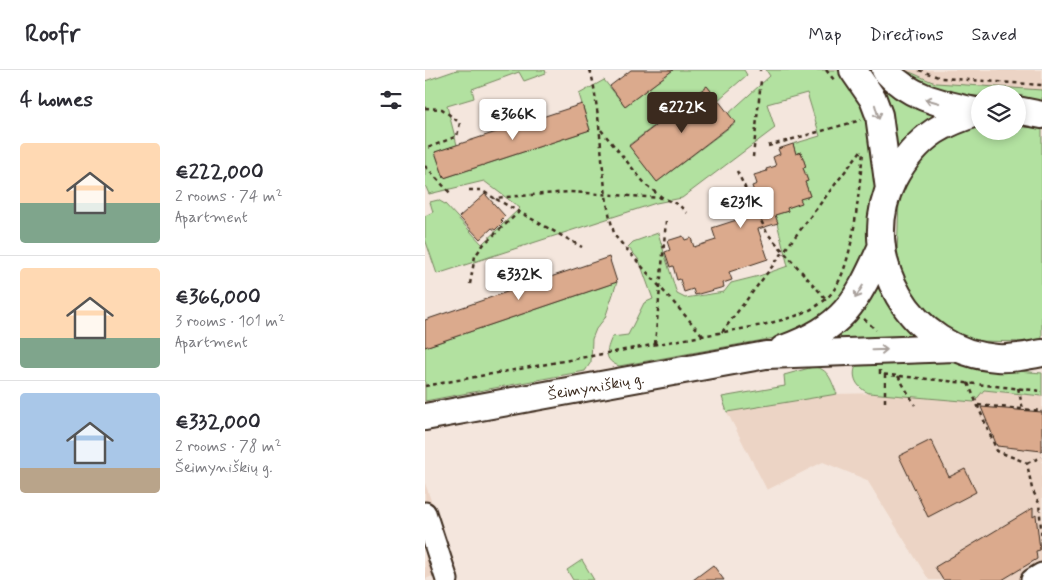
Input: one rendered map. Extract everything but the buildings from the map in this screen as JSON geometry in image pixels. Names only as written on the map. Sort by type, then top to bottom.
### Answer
[{"type":"main road","points":[[853,70],[873,99],[879,115],[889,189]]},
{"type":"main road","points":[[885,70],[902,86],[923,98],[971,110]]},
{"type":"main road","points":[[971,115],[956,119],[928,137],[915,148],[900,167],[889,189],[882,218],[881,248],[885,269],[893,289],[905,308],[919,324],[936,338],[955,348],[976,354],[997,358],[1034,357]]},
{"type":"main road","name":"Šeimyniškių g.","points":[[766,356],[823,331],[839,319],[850,308],[866,281],[881,248]]},
{"type":"main road","name":"Šeimyniškių g.","points":[[425,417],[766,356],[955,348]]},
{"type":"street","points":[[425,513],[447,580]]},
{"type":"street","points":[[1032,580],[1042,574]]},
{"type":"path","points":[[590,70],[599,128],[606,194],[615,236],[704,336]]},
{"type":"path","points":[[920,70],[941,78],[1042,85]]},
{"type":"path","points":[[753,158],[761,80]]},
{"type":"path","points":[[425,108],[442,109],[460,124],[457,136],[425,149]]},
{"type":"path","points":[[769,146],[863,120]]},
{"type":"path","points":[[599,128],[647,186],[663,198],[679,205],[687,213]]},
{"type":"path","points":[[425,386],[721,333],[799,315],[826,299],[832,293],[845,269],[851,250],[863,146],[721,333]]},
{"type":"path","points":[[425,166],[451,194]]},
{"type":"path","points":[[737,171],[767,233],[826,299]]},
{"type":"path","points":[[469,190],[481,190],[582,248]]},
{"type":"path","points":[[495,198],[569,192],[663,198]]},
{"type":"path","points":[[470,284],[475,256],[484,244],[519,212]]},
{"type":"path","points":[[655,344],[666,221]]},
{"type":"path","points":[[858,314],[880,336]]},
{"type":"path","points":[[880,374],[1042,391]]},
{"type":"path","points":[[885,374],[885,402]]},
{"type":"path","points":[[897,375],[915,405]]},
{"type":"path","points":[[968,383],[997,451],[1027,464],[1042,457]]},
{"type":"path","points":[[1018,388],[1023,409]]},
{"type":"path","points":[[977,405],[1042,411]]},
{"type":"path","points":[[1027,464],[1032,489],[1039,503],[1042,540]]},
{"type":"shaded area","points":[[897,70],[1042,70],[1042,103],[1026,97],[1026,85],[971,85],[971,96],[955,96]]},
{"type":"shaded area","points":[[984,390],[1042,396],[1042,580],[929,580],[867,480],[823,462],[767,490],[727,412],[833,394],[883,393],[974,402]]},
{"type":"shaded area","points":[[425,483],[454,568],[425,579]]},
{"type":"green space","points":[[457,70],[545,70],[546,73],[524,81],[519,72],[472,89],[474,98],[447,106],[457,145],[435,152],[444,178],[590,130],[579,94],[604,80],[625,106],[673,70],[744,70],[747,75],[718,100],[707,86],[629,145],[657,182],[735,123],[728,114],[770,76],[766,70],[844,70],[864,101],[878,183],[871,210],[867,248],[856,279],[823,318],[786,336],[619,366],[608,358],[607,351],[612,337],[628,335],[644,303],[653,299],[639,260],[628,247],[633,242],[658,233],[677,294],[685,298],[724,292],[731,283],[788,266],[775,215],[788,211],[787,208],[801,203],[800,199],[810,196],[805,182],[808,181],[803,168],[806,167],[801,152],[796,154],[793,144],[820,136],[807,93],[767,104],[775,128],[682,198],[656,203],[437,274],[425,239],[425,216],[433,212],[430,202],[438,200],[445,204],[482,244],[520,208],[484,181],[429,194],[425,185],[425,81]]},
{"type":"green space","points":[[865,70],[875,70],[938,116],[897,146]]},
{"type":"green space","points":[[897,70],[912,73],[936,83],[971,85],[971,96],[943,94]]},
{"type":"green space","points":[[1026,89],[1042,90],[1042,103],[1026,100]]},
{"type":"green space","points":[[1026,127],[1042,128],[1042,341],[969,340],[938,328],[901,279],[897,256],[899,199],[914,162],[958,130],[971,128],[971,140],[1026,140]]},
{"type":"green space","points":[[617,282],[605,318],[596,329],[592,339],[591,362],[585,371],[425,401],[425,347]]},
{"type":"green space","points":[[875,283],[880,283],[891,308],[913,338],[848,342],[825,339]]},
{"type":"green space","points":[[951,360],[980,368],[1042,373],[1042,396],[984,390],[974,402],[869,393],[858,385],[854,373],[857,364]]},
{"type":"green space","points":[[813,367],[826,373],[837,394],[727,412],[722,397],[785,386],[784,375]]},
{"type":"green space","points":[[582,560],[594,580],[573,580],[567,570]]}]
